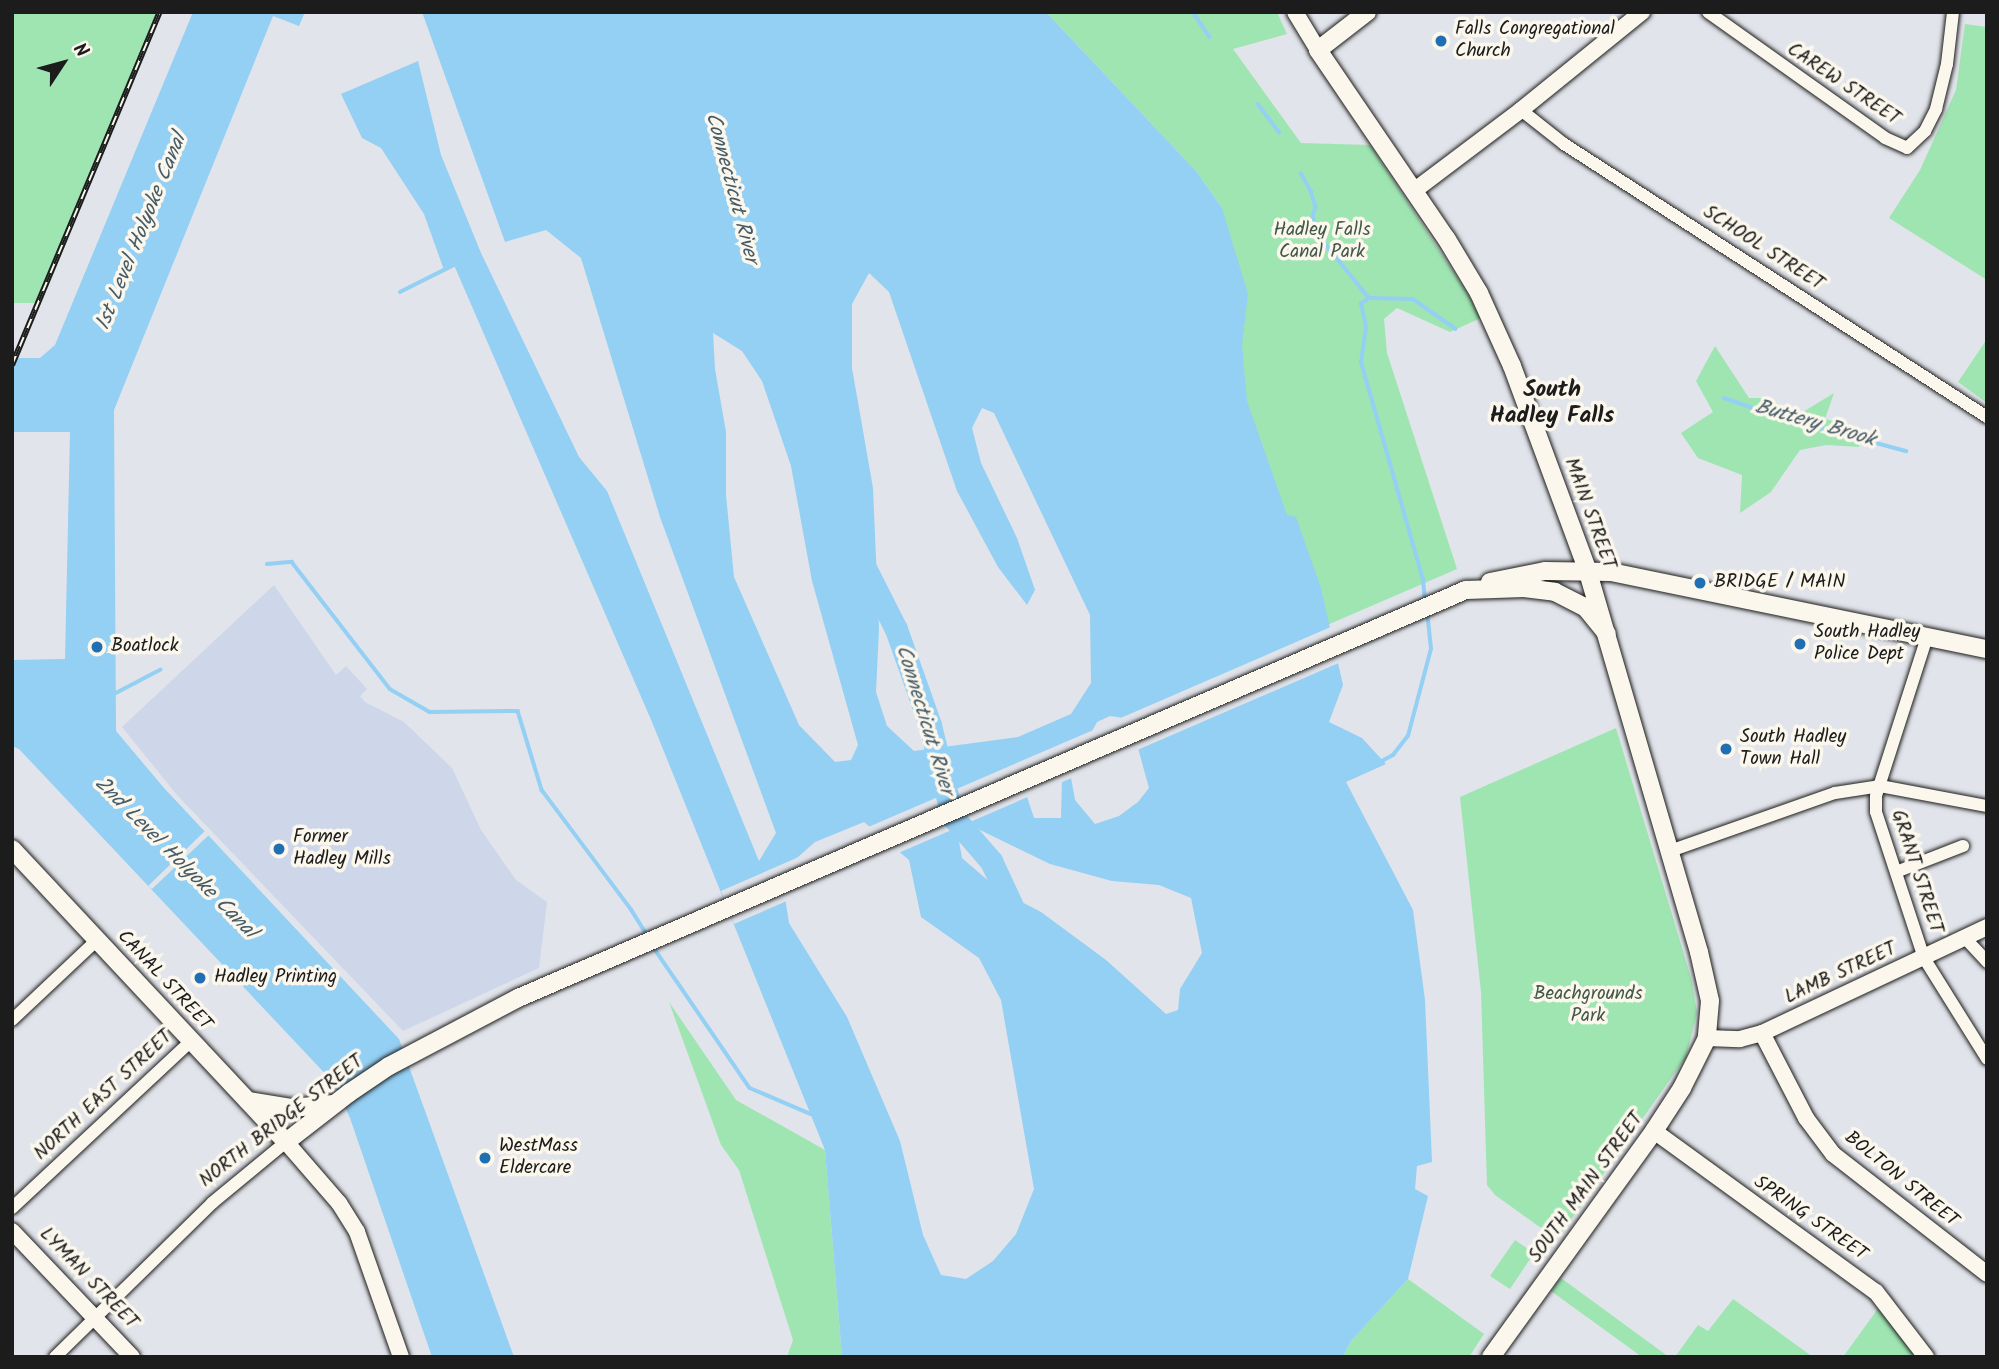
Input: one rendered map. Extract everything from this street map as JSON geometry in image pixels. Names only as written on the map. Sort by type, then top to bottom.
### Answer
[{"type":"main road","points":[[1318,50],[1367,12]]},
{"type":"main road","name":"MAIN STREET","points":[[1318,50],[1415,190],[1488,310],[1587,569],[1607,634],[1707,984],[1710,1013],[1707,1038]]},
{"type":"main road","points":[[1466,590],[1522,574],[1587,569],[1651,579],[1987,649]]},
{"type":"main road","points":[[1466,590],[1524,588],[1555,592],[1586,608],[1607,634]]},
{"type":"main road","name":"NORTH BRIDGE STREET","points":[[286,1142],[335,1103],[389,1066],[518,998],[1466,590]]},
{"type":"main road","name":"CANAL STREET","points":[[12,849],[286,1142]]},
{"type":"main road","name":"SOUTH MAIN STREET","points":[[1491,1357],[1654,1132],[1682,1088],[1707,1038]]},
{"type":"main road","points":[[248,1101],[292,1108],[335,1103]]},
{"type":"street","points":[[1295,12],[1318,50]]},
{"type":"street","points":[[1415,190],[1521,110],[1642,12]]},
{"type":"street","name":"CAREW STREET","points":[[1708,12],[1885,138],[1907,148],[1925,131],[1941,94],[1953,12]]},
{"type":"street","name":"SCHOOL STREET","points":[[1521,110],[1564,144],[1987,417]]},
{"type":"street","name":"GRANT STREET","points":[[1927,637],[1880,786],[1876,812],[1924,958],[1987,1059]]},
{"type":"street","points":[[1670,851],[1835,793],[1880,786],[1987,806]]},
{"type":"street","points":[[1896,872],[1963,846]]},
{"type":"street","name":"LAMB STREET","points":[[1707,1038],[1740,1039],[1762,1033],[1987,927]]},
{"type":"street","points":[[1965,938],[1987,962]]},
{"type":"street","points":[[12,1020],[97,940]]},
{"type":"street","name":"BOLTON STREET","points":[[1762,1033],[1806,1118],[1833,1154],[1987,1274]]},
{"type":"street","name":"NORTH EAST STREET","points":[[12,1208],[191,1041]]},
{"type":"street","name":"SPRING STREET","points":[[1654,1132],[1876,1292],[1926,1357]]},
{"type":"street","points":[[286,1142],[340,1203],[356,1232],[401,1357]]},
{"type":"street","name":"NORTH BRIDGE STREET","points":[[55,1357],[212,1203],[286,1142]]},
{"type":"street","name":"LYMAN STREET","points":[[12,1231],[132,1357]]},
{"type":"shaded area","points":[[274,585],[336,675],[346,666],[367,689],[360,696],[365,702],[404,722],[452,768],[481,830],[516,880],[547,902],[539,968],[403,1031],[177,795],[122,727]]},
{"type":"green space","points":[[12,12],[158,12],[40,303],[12,303]]},
{"type":"green space","name":"Hadley Falls Canal Park","points":[[1046,12],[1277,12],[1287,34],[1233,49],[1301,143],[1370,145],[1483,317],[1450,332],[1397,308],[1384,319],[1387,353],[1457,569],[1290,641],[1257,556],[1222,208],[1196,171]]},
{"type":"green space","points":[[1965,24],[1987,27],[1987,280],[1889,218],[1920,170],[1956,90]]},
{"type":"green space","points":[[1987,339],[1987,403],[1958,382]]},
{"type":"green space","points":[[1715,346],[1749,398],[1768,398],[1798,415],[1834,393],[1825,419],[1860,428],[1859,447],[1826,445],[1800,450],[1771,492],[1740,513],[1742,475],[1698,458],[1681,433],[1713,412],[1696,381]]},
{"type":"green space","name":"Beachgrounds Park","points":[[1616,728],[1692,981],[1697,1013],[1686,1057],[1563,1231],[1548,1233],[1495,1195],[1487,1185],[1481,992],[1460,797]]},
{"type":"green space","points":[[669,1002],[736,1100],[825,1150],[842,1357],[787,1357],[793,1340],[739,1170],[721,1145]]},
{"type":"green space","points":[[1515,1240],[1534,1253],[1510,1289],[1490,1276]]},
{"type":"green space","points":[[1561,1278],[1669,1357],[1642,1357],[1551,1291]]},
{"type":"green space","points":[[1408,1279],[1484,1334],[1469,1357],[1343,1357],[1351,1341]]},
{"type":"green space","points":[[1733,1299],[1813,1357],[1675,1357],[1698,1325],[1708,1331]]},
{"type":"green space","points":[[1882,1303],[1917,1357],[1843,1357]]},
{"type":"water","points":[[193,12],[305,12],[299,26],[273,16],[114,410],[116,731],[164,788],[399,1039],[514,1357],[432,1357],[350,1118],[333,1082],[19,749],[12,746],[12,660],[65,659],[70,432],[12,432],[12,358],[40,358],[55,345]]},
{"type":"water","points":[[422,12],[1046,12],[1196,171],[1222,208],[1248,294],[1242,345],[1247,401],[1287,515],[1296,517],[1321,588],[1343,685],[1329,722],[1362,738],[1386,764],[1346,782],[1413,910],[1425,1000],[1432,1162],[1417,1166],[1415,1189],[1428,1196],[1408,1279],[1351,1341],[1343,1357],[842,1357],[825,1150],[652,722],[454,265],[444,270],[424,214],[381,148],[362,138],[341,94],[418,61],[441,155],[481,253],[579,457],[607,491],[759,861],[776,833],[660,517],[581,258],[546,230],[505,242]],"holes":[[[869,273],[889,292],[957,491],[998,567],[1027,605],[1035,590],[1017,538],[981,463],[972,428],[982,408],[994,413],[1090,615],[1091,683],[1071,714],[1018,737],[914,751],[887,726],[876,692],[879,629],[873,488],[852,368],[852,304]],[[713,333],[742,351],[762,381],[791,466],[812,581],[858,745],[851,760],[835,762],[799,725],[734,577],[726,495],[726,432],[715,369]],[[1110,716],[1130,719],[1149,788],[1138,802],[1119,816],[1095,824],[1075,800],[1070,772],[1097,722]],[[1045,757],[1062,780],[1061,818],[1034,818],[1018,769]],[[864,822],[909,860],[921,917],[979,958],[1001,1000],[1034,1189],[1016,1234],[993,1261],[966,1279],[941,1275],[923,1235],[900,1141],[847,1017],[789,923],[781,872],[815,842]],[[978,829],[1050,864],[1112,881],[1159,885],[1191,898],[1202,953],[1180,989],[1178,1010],[1166,1014],[1106,960],[1041,912],[999,890],[962,858],[958,836]]]},
{"type":"pier","points":[[1333,626],[1341,662],[1135,751],[1127,722],[1116,720]]},
{"type":"pier","points":[[1098,728],[1073,773],[1074,777],[1058,784],[1044,761],[1022,770],[1030,796],[896,854],[866,828]]},
{"type":"pier","points":[[207,829],[211,833],[152,889],[148,886]]},
{"type":"pier","points":[[808,853],[785,873],[789,900],[734,924],[721,891]]},
{"type":"waterway","points":[[1193,12],[1210,37]]},
{"type":"waterway","points":[[1258,104],[1280,133]]},
{"type":"waterway","points":[[1301,173],[1311,191],[1316,207],[1313,217],[1324,242],[1369,298]]},
{"type":"waterway","points":[[400,292],[454,265]]},
{"type":"waterway","points":[[1425,602],[1423,580],[1361,363],[1366,327],[1361,304],[1369,298],[1413,299],[1456,329]]},
{"type":"waterway","name":"Buttery Brook","points":[[1724,398],[1777,416],[1906,451]]},
{"type":"waterway","points":[[267,564],[292,562],[390,689],[430,712],[518,711],[542,790],[631,909],[647,935]]},
{"type":"waterway","name":"Connecticut River","points":[[863,564],[896,629],[930,725],[952,816],[991,861],[1020,923]]},
{"type":"waterway","points":[[1382,761],[1393,755],[1408,736],[1431,649],[1427,613]]},
{"type":"waterway","points":[[116,693],[160,670]]},
{"type":"waterway","points":[[652,945],[750,1088],[811,1114]]},
{"type":"railway","points":[[12,365],[160,12]]},
{"type":"place","name":"Falls Congregational Church","points":[[1441,41]]},
{"type":"place","name":"BRIDGE / MAIN","points":[[1700,583]]},
{"type":"place","name":"South Hadley Police Dept","points":[[1800,644]]},
{"type":"place","name":"Boatlock","points":[[97,647]]},
{"type":"place","name":"South Hadley Town Hall","points":[[1726,749]]},
{"type":"place","name":"Former Hadley Mills","points":[[279,849]]},
{"type":"place","name":"Hadley Printing","points":[[200,978]]},
{"type":"place","name":"WestMass Eldercare","points":[[485,1158]]},
{"type":"district","name":"South Hadley Falls","points":[[1552,403]]},
{"type":"water label","name":"1st Level Holyoke Canal","points":[[142,232]]},
{"type":"water label","name":"2nd Level Holyoke Canal","points":[[175,858]]}]
